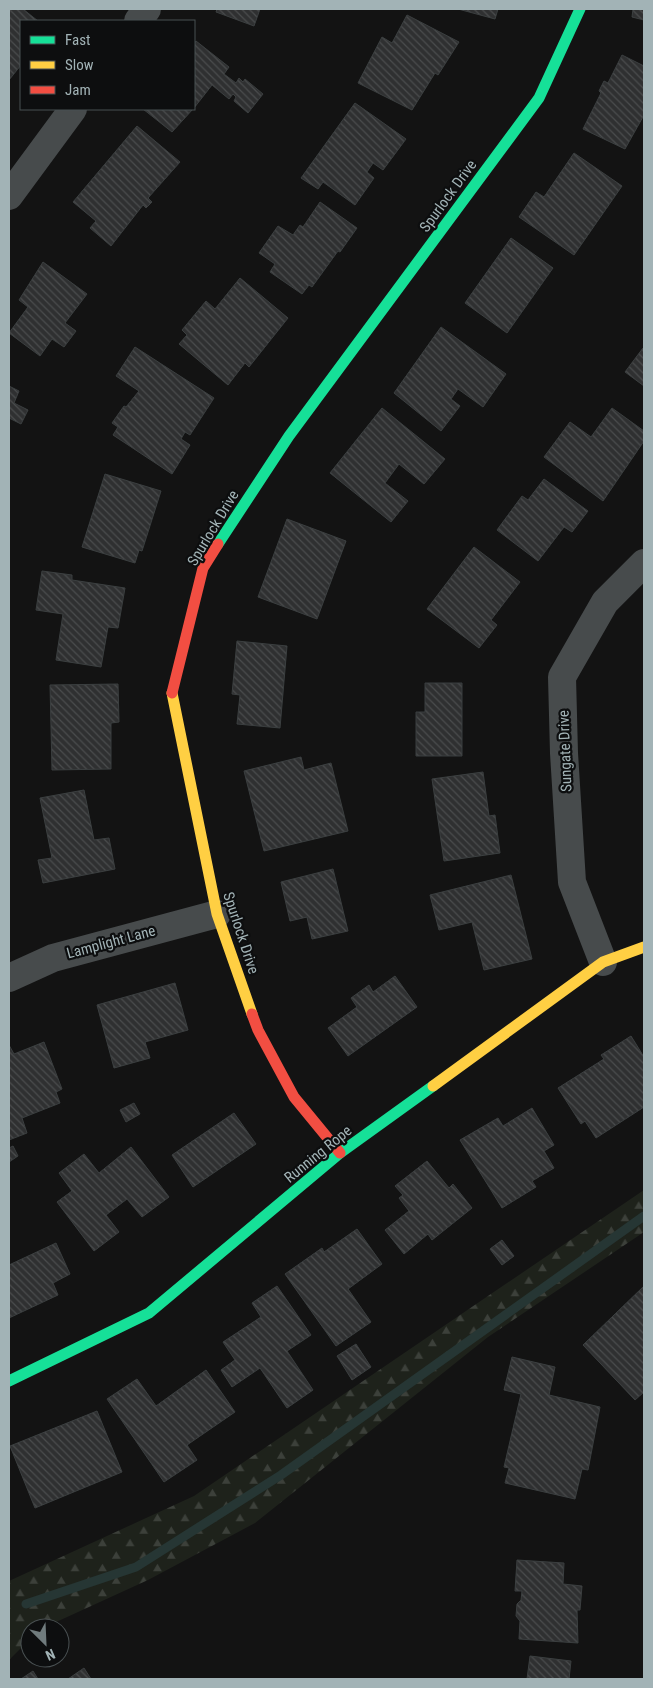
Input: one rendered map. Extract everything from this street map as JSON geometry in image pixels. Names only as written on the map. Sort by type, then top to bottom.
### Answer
[{"type":"street","points":[[139,20],[147,9]]},
{"type":"street","name":"Spurlock Drive","points":[[340,1153],[294,1097],[258,1030],[217,914],[171,690],[203,568],[289,436],[539,98],[580,9]]},
{"type":"street","points":[[9,196],[72,110]]},
{"type":"street","name":"Sungate Drive","points":[[603,962],[572,882],[564,753],[562,677],[605,602],[644,562]]},
{"type":"street","name":"Lamplight Lane","points":[[9,978],[52,958],[217,914]]},
{"type":"street","name":"Running Rope","points":[[9,1381],[149,1312],[340,1153],[603,962],[644,947]]},
{"type":"green space","points":[[644,1190],[644,1232],[488,1337],[255,1523],[148,1580],[65,1618],[20,1618],[20,1649],[9,1660],[9,1581],[194,1496]]},
{"type":"building","points":[[9,9],[23,9],[37,20],[20,20],[20,66],[9,80]]},
{"type":"building","points":[[217,9],[260,9],[254,26],[216,12]]},
{"type":"building","points":[[458,9],[498,9],[495,19]]},
{"type":"building","points":[[633,9],[644,9],[644,20],[632,17]]},
{"type":"building","points":[[407,15],[459,42],[438,75],[435,73],[412,110],[358,83],[382,37],[392,43]]},
{"type":"building","points":[[196,41],[229,67],[224,74],[236,83],[239,78],[243,82],[245,79],[263,94],[248,113],[234,101],[236,97],[233,94],[229,99],[212,85],[195,107]]},
{"type":"building","points":[[622,55],[644,66],[644,115],[625,149],[583,129],[601,93],[599,91],[604,81],[608,83]]},
{"type":"building","points":[[355,103],[406,139],[383,170],[373,163],[367,172],[374,178],[355,205],[323,182],[318,189],[301,178]]},
{"type":"building","points":[[144,110],[192,110],[172,132]]},
{"type":"building","points":[[137,126],[180,162],[148,198],[152,202],[146,208],[143,205],[111,246],[90,228],[96,221],[73,202]]},
{"type":"building","points":[[574,153],[622,186],[574,255],[519,217],[536,192],[544,197]]},
{"type":"building","points":[[320,202],[357,228],[312,287],[309,285],[302,294],[270,272],[275,264],[259,253],[278,226],[293,235],[300,225],[303,227]]},
{"type":"building","points":[[511,238],[553,268],[507,333],[465,303]]},
{"type":"building","points":[[43,262],[87,294],[65,323],[76,331],[64,347],[52,339],[40,356],[9,333],[28,307],[19,300]]},
{"type":"building","points":[[240,278],[288,318],[249,367],[245,363],[228,385],[179,344],[187,335],[182,330],[206,301],[215,309]]},
{"type":"building","points":[[441,327],[506,374],[483,407],[458,389],[451,399],[460,406],[441,431],[394,393]]},
{"type":"building","points":[[135,347],[214,398],[190,435],[185,432],[181,439],[190,445],[172,474],[113,435],[118,427],[112,423],[124,406],[126,407],[139,391],[116,376]]},
{"type":"building","points":[[644,349],[644,386],[625,372]]},
{"type":"building","points":[[9,386],[19,391],[14,403],[28,410],[21,424],[9,418]]},
{"type":"building","points":[[382,408],[445,459],[424,484],[399,464],[385,483],[408,501],[391,522],[330,473]]},
{"type":"building","points":[[612,408],[644,431],[644,441],[603,501],[544,457],[570,422],[591,437]]},
{"type":"building","points":[[105,474],[161,491],[142,551],[139,550],[135,563],[82,547]]},
{"type":"building","points":[[544,479],[588,511],[572,532],[564,527],[538,561],[497,530],[522,496],[528,500]]},
{"type":"building","points":[[287,519],[346,541],[317,619],[258,597]]},
{"type":"building","points":[[474,547],[520,582],[491,620],[497,625],[479,648],[427,609]]},
{"type":"building","points":[[42,571],[72,575],[72,580],[125,588],[118,628],[108,627],[101,667],[56,660],[63,614],[36,610]]},
{"type":"building","points":[[237,641],[287,646],[280,728],[237,724],[240,695],[232,694]]},
{"type":"building","points":[[425,683],[462,683],[462,756],[416,756],[416,712],[425,712]]},
{"type":"building","points":[[118,684],[119,722],[111,723],[111,769],[52,770],[50,685]]},
{"type":"building","points":[[301,757],[304,770],[331,763],[348,831],[264,851],[244,771]]},
{"type":"building","points":[[483,772],[489,816],[495,815],[500,853],[444,861],[432,779]]},
{"type":"building","points":[[84,790],[94,840],[109,838],[115,869],[43,883],[38,860],[52,858],[40,798]]},
{"type":"building","points":[[333,869],[348,931],[312,939],[307,917],[290,921],[281,882]]},
{"type":"building","points":[[511,875],[532,959],[484,970],[472,922],[439,930],[430,895]]},
{"type":"building","points":[[395,976],[417,1007],[348,1056],[328,1028],[357,1007],[351,998],[369,985],[373,992]]},
{"type":"building","points":[[175,983],[188,1030],[145,1042],[150,1058],[114,1068],[97,1005]]},
{"type":"building","points":[[631,1036],[644,1057],[644,1107],[596,1138],[585,1121],[581,1124],[558,1088],[604,1059],[601,1055]]},
{"type":"building","points":[[44,1042],[62,1089],[56,1092],[60,1103],[22,1118],[27,1133],[9,1140],[9,1045],[14,1054]]},
{"type":"building","points":[[134,1103],[140,1114],[126,1122],[120,1110]]},
{"type":"building","points":[[532,1108],[554,1145],[544,1151],[554,1168],[532,1181],[536,1187],[502,1208],[460,1140],[498,1118],[503,1126]]},
{"type":"building","points":[[234,1113],[256,1144],[193,1187],[172,1155]]},
{"type":"building","points":[[13,1146],[18,1156],[9,1162],[9,1148]]},
{"type":"building","points":[[131,1147],[169,1197],[142,1217],[127,1199],[106,1215],[119,1232],[94,1251],[57,1202],[72,1191],[59,1173],[84,1154],[99,1173]]},
{"type":"building","points":[[427,1161],[449,1188],[453,1184],[472,1208],[432,1240],[428,1234],[404,1254],[385,1230],[409,1211],[399,1198],[403,1195],[395,1186]]},
{"type":"building","points":[[357,1229],[382,1264],[348,1289],[371,1322],[336,1346],[285,1274],[322,1248],[324,1252]]},
{"type":"building","points":[[502,1240],[514,1256],[502,1265],[490,1249]]},
{"type":"building","points":[[56,1243],[70,1274],[53,1283],[58,1295],[9,1318],[9,1265]]},
{"type":"building","points":[[277,1286],[311,1335],[287,1351],[313,1390],[287,1408],[260,1368],[232,1387],[221,1370],[235,1360],[223,1342],[261,1317],[252,1303]]},
{"type":"building","points":[[644,1286],[644,1392],[635,1400],[583,1345]]},
{"type":"building","points":[[356,1344],[371,1367],[352,1380],[337,1356]]},
{"type":"building","points":[[512,1357],[555,1367],[549,1395],[600,1407],[588,1470],[582,1469],[575,1499],[505,1483],[509,1468],[504,1467],[521,1394],[504,1390]]},
{"type":"building","points":[[206,1370],[235,1412],[187,1445],[197,1460],[164,1482],[107,1399],[137,1379],[156,1406]]},
{"type":"building","points":[[97,1411],[122,1472],[35,1508],[10,1446]]},
{"type":"building","points":[[517,1560],[564,1563],[563,1584],[582,1586],[580,1610],[577,1610],[578,1643],[519,1639],[520,1621],[516,1616],[517,1604],[521,1600],[522,1591],[515,1591]]},
{"type":"building","points":[[530,1656],[571,1661],[569,1679],[527,1679]]},
{"type":"building","points":[[84,1668],[91,1679],[68,1679]]},
{"type":"building","points":[[33,1671],[38,1679],[21,1679]]},
{"type":"waterway","points":[[26,1604],[136,1567],[281,1475],[644,1216]]},
{"type":"traffic: fast","points":[[218,544],[289,436],[539,98],[580,9]]},
{"type":"traffic: fast","points":[[9,1381],[149,1313],[340,1153],[433,1086]]},
{"type":"traffic: slow","points":[[172,693],[217,914],[252,1014]]},
{"type":"traffic: slow","points":[[433,1086],[603,962],[644,947]]},
{"type":"traffic: jam","points":[[172,693],[203,568],[218,544]]},
{"type":"traffic: jam","points":[[252,1014],[258,1030],[294,1097],[340,1153]]}]
